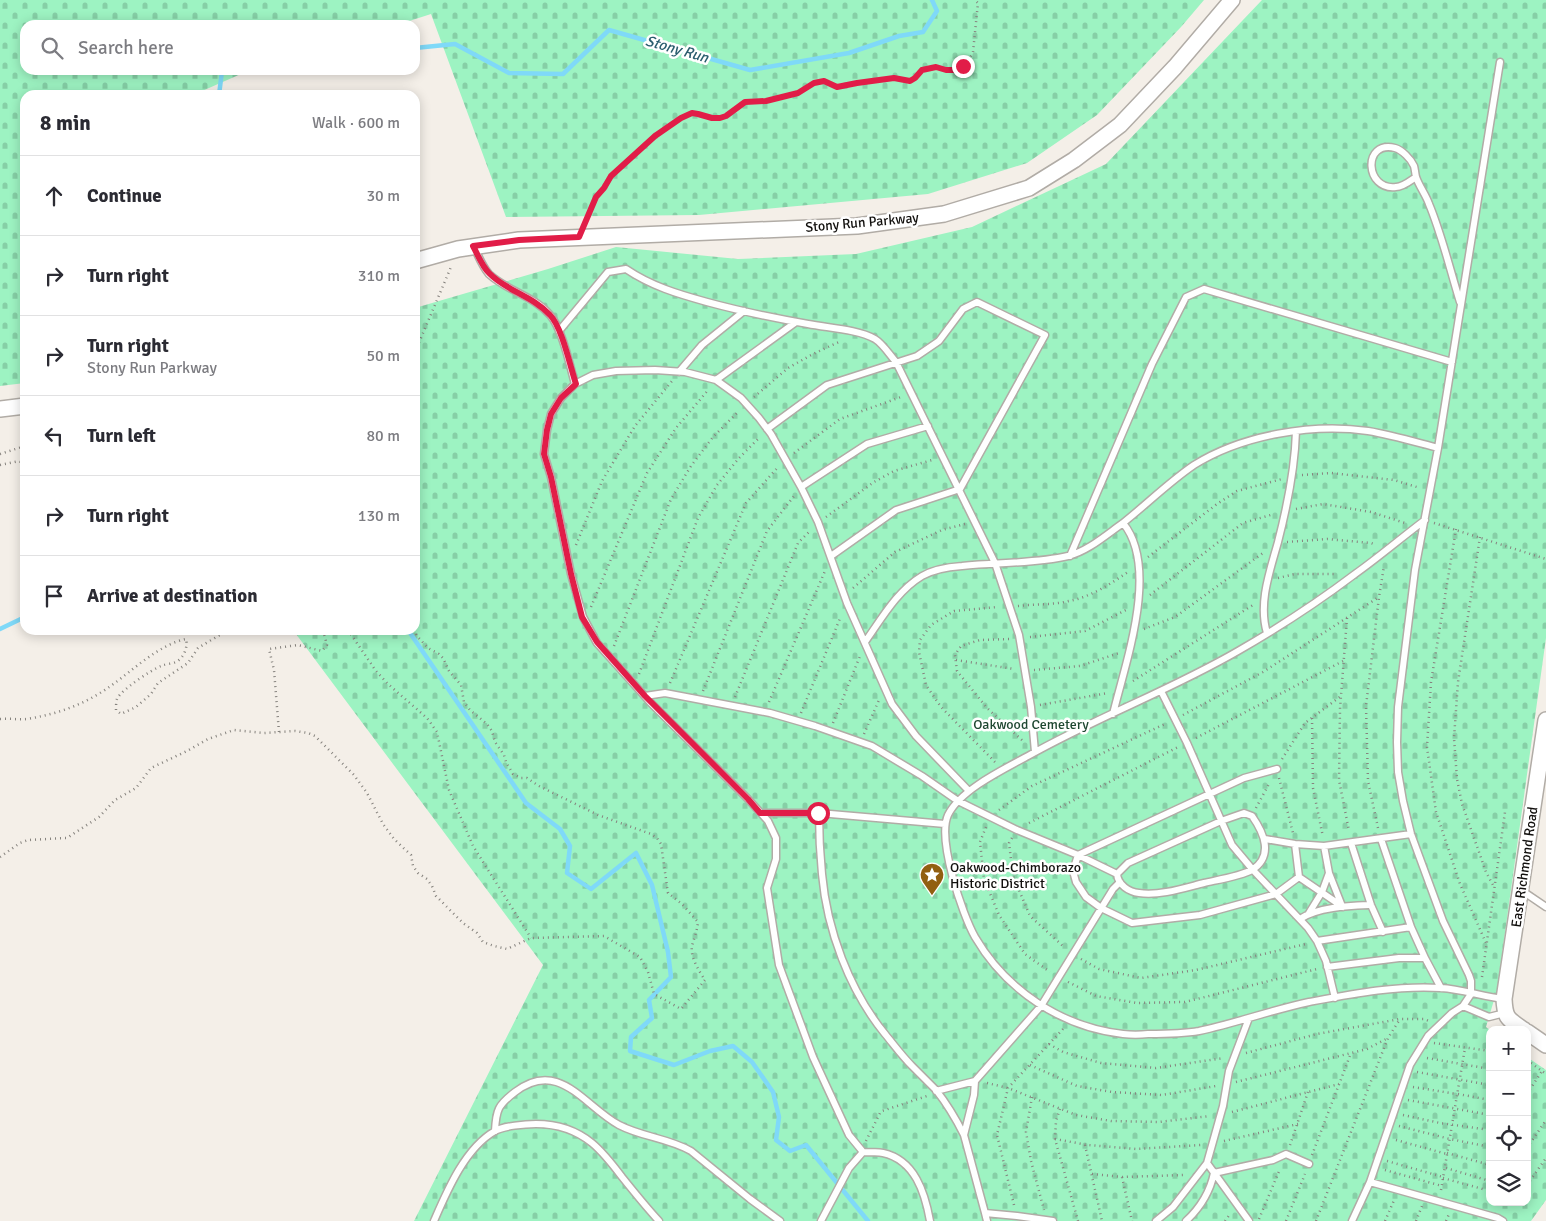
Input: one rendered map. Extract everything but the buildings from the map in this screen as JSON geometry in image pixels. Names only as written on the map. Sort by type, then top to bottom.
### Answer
[{"type":"street","name":"Stony Run Parkway","points":[[420,260],[473,246],[519,240],[857,226],[944,214],[1029,188],[1074,160],[1120,125],[1175,67],[1232,0]]},
{"type":"street","points":[[0,409],[20,407]]},
{"type":"street","name":"East Richmond Road","points":[[1504,1006],[1546,720]]},
{"type":"street","points":[[1504,1006],[1511,1020],[1519,1026]]},
{"type":"street","points":[[1531,1034],[1546,1045]]},
{"type":"lane","points":[[1352,1221],[1370,1182],[1410,1065],[1428,1036],[1452,1013],[1463,1006],[1471,994],[1469,975],[1443,921],[1411,834],[1398,772],[1397,733],[1398,707],[1415,570],[1438,448],[1500,62]]},
{"type":"lane","points":[[1416,177],[1398,187],[1388,187],[1380,183],[1374,176],[1371,168],[1372,159],[1377,151],[1382,148],[1397,148],[1406,154],[1414,166],[1416,177],[1429,204],[1461,305]]},
{"type":"lane","points":[[473,246],[489,273],[540,305],[552,316],[559,331],[576,384]]},
{"type":"lane","points":[[559,331],[608,272],[626,269],[647,282],[672,292],[796,322],[858,333],[875,340],[896,362],[995,563],[1019,635],[1031,707],[1035,752]]},
{"type":"lane","points":[[1070,556],[1152,364],[1186,297],[1204,289],[1452,362]]},
{"type":"lane","points":[[767,429],[827,385],[917,356],[939,341],[963,309],[977,302],[1045,336],[960,489],[896,510],[832,556]]},
{"type":"lane","points":[[679,372],[702,345],[744,310]]},
{"type":"lane","points":[[716,380],[796,322]]},
{"type":"lane","points":[[930,1221],[926,1199],[920,1184],[905,1165],[894,1157],[882,1153],[863,1152],[849,1135],[813,1057],[779,965],[767,888],[776,859],[776,838],[768,821],[645,696],[597,642],[582,617],[551,477],[544,454],[551,414],[561,398],[576,384],[593,375],[616,371],[654,370],[679,372],[716,380],[740,398],[767,429],[801,487],[832,556],[847,603],[892,704],[916,736],[969,791]]},
{"type":"lane","points":[[801,487],[867,444],[928,426]]},
{"type":"lane","points":[[866,642],[903,591],[923,576],[942,568],[1070,556],[1124,524],[1179,476],[1210,456],[1231,447],[1255,439],[1296,432],[1346,429],[1394,436],[1438,448]]},
{"type":"lane","points":[[1267,634],[1264,623],[1267,581],[1278,542],[1291,476],[1296,432]]},
{"type":"lane","points":[[1425,520],[1354,575],[1237,652],[1035,752],[969,791],[958,801],[948,815],[945,824],[947,850],[956,889],[972,932],[984,951],[1009,982],[1041,1006],[1094,1029],[1126,1035],[1196,1031],[1307,1003],[1397,989],[1441,988],[1479,996],[1504,1006],[1489,1018],[1463,1006]]},
{"type":"lane","points":[[1113,714],[1128,660],[1138,604],[1138,564],[1133,540],[1124,524]]},
{"type":"lane","points":[[1161,691],[1187,743],[1232,845],[1252,870],[1308,928],[1317,941],[1328,967],[1335,998]]},
{"type":"lane","points":[[645,696],[665,693],[765,712],[830,731],[872,746],[914,771],[958,801],[1017,830],[1117,874],[1120,882],[1130,890],[1139,893],[1180,889],[1252,870],[1262,861],[1265,851],[1265,839],[1252,816],[1244,814],[1221,821],[1128,863],[1117,874]]},
{"type":"lane","points":[[1277,769],[1244,778],[1078,856],[1073,871],[1076,882],[1086,897],[1101,908],[1132,923],[1200,915],[1276,894],[1299,877]]},
{"type":"lane","points":[[760,813],[818,813],[945,824]]},
{"type":"lane","points":[[818,813],[825,900],[847,968],[866,1006],[883,1032],[956,1120],[964,1135],[988,1221]]},
{"type":"lane","points":[[1265,839],[1324,846],[1411,834]]},
{"type":"lane","points":[[1381,839],[1411,927],[1441,988]]},
{"type":"lane","points":[[1351,843],[1371,904],[1383,932]]},
{"type":"lane","points":[[1295,844],[1299,877],[1343,907]]},
{"type":"lane","points":[[1324,846],[1329,873],[1343,907]]},
{"type":"lane","points":[[1309,913],[1322,892],[1329,873]]},
{"type":"lane","points":[[934,1092],[975,1081],[1041,1006],[1112,889],[1120,882]]},
{"type":"lane","points":[[1520,890],[1546,907]]},
{"type":"lane","points":[[1300,919],[1309,913],[1371,904]]},
{"type":"lane","points":[[1317,941],[1411,927]]},
{"type":"lane","points":[[1328,967],[1399,958],[1425,958]]},
{"type":"lane","points":[[1156,1221],[1173,1206],[1207,1163],[1221,1115],[1229,1071],[1249,1018]]},
{"type":"lane","points":[[495,1131],[496,1114],[500,1105],[520,1088],[537,1081],[549,1080],[559,1083],[570,1087],[619,1125],[633,1132],[680,1145],[691,1151],[780,1221]]},
{"type":"lane","points":[[964,1135],[974,1095],[975,1081]]},
{"type":"lane","points":[[434,1221],[461,1166],[478,1145],[495,1131],[531,1124],[561,1127],[582,1136],[609,1160],[659,1221]]},
{"type":"lane","points":[[822,1221],[848,1168],[863,1152]]},
{"type":"lane","points":[[1214,1174],[1273,1160],[1286,1154],[1309,1164]]},
{"type":"lane","points":[[1207,1163],[1249,1221]]},
{"type":"lane","points":[[1186,1221],[1202,1202],[1211,1186],[1214,1174]]},
{"type":"lane","points":[[1370,1182],[1503,1221]]},
{"type":"lane","points":[[986,1213],[1050,1220]]},
{"type":"path","points":[[579,237],[596,197],[611,176],[655,136],[681,118],[692,113],[720,118],[726,116],[745,102],[766,101],[798,93],[814,83],[824,81],[837,87],[894,78],[910,81],[922,70],[936,67],[955,70],[963,66],[973,52],[978,3],[975,0]]},
{"type":"path","points":[[420,340],[458,249]]},
{"type":"path","points":[[610,656],[671,499],[690,466],[713,437],[746,404],[788,368],[858,333]]},
{"type":"path","points":[[569,564],[602,482],[635,426],[679,372]]},
{"type":"path","points":[[585,621],[647,473],[676,428],[716,380]]},
{"type":"path","points":[[665,693],[746,502],[785,459],[840,419],[911,393]]},
{"type":"path","points":[[635,685],[698,518],[718,485],[739,458],[767,429]]},
{"type":"path","points":[[0,454],[20,448]]},
{"type":"path","points":[[732,706],[798,543],[818,522],[874,482],[894,471],[943,457]]},
{"type":"path","points":[[0,465],[20,462]]},
{"type":"path","points":[[1004,770],[941,707],[926,685],[919,652],[920,640],[930,625],[954,611],[1069,601],[1092,594],[1138,564],[1237,491],[1291,476],[1331,473],[1394,480],[1430,491]]},
{"type":"path","points":[[700,700],[767,531],[801,487]]},
{"type":"path","points":[[1425,520],[1546,559]]},
{"type":"path","points":[[798,721],[847,603],[850,591],[895,552],[942,530],[975,522]]},
{"type":"path","points":[[1456,529],[1431,682],[1426,747],[1436,812],[1460,884],[1486,943]]},
{"type":"path","points":[[1480,537],[1458,682],[1454,738],[1457,779],[1462,804],[1486,872],[1494,887]]},
{"type":"path","points":[[1133,633],[1175,617],[1278,542],[1328,539],[1370,543],[1387,550],[1379,597],[1366,706],[1368,781],[1381,839]]},
{"type":"path","points":[[765,712],[832,556]]},
{"type":"path","points":[[1267,581],[1295,574],[1354,575]]},
{"type":"path","points":[[1031,707],[1118,691],[1266,596]]},
{"type":"path","points":[[1328,967],[1185,1002],[1137,1003],[1096,996],[1059,978],[1026,954],[1000,916],[984,878],[980,842],[989,817],[1032,786],[1174,720],[1263,672],[1379,597]]},
{"type":"path","points":[[1347,618],[1341,696],[1339,780],[1351,843]]},
{"type":"path","points":[[0,719],[25,719],[61,712],[84,702],[111,686],[137,664],[178,640],[186,638],[185,651],[177,662],[163,665],[147,673],[120,694],[116,700],[116,710],[121,714],[128,712],[151,694],[158,683],[188,662],[198,648],[220,635]]},
{"type":"path","points":[[280,732],[274,670],[269,649],[298,645],[322,651],[327,645],[324,635]]},
{"type":"path","points":[[352,635],[388,684],[427,718],[437,732],[449,790],[473,846],[531,938]]},
{"type":"path","points":[[0,857],[20,843],[28,840],[68,838],[99,817],[115,800],[136,788],[146,772],[151,768],[208,739],[234,730],[264,733],[308,732],[315,736],[354,775],[367,793],[383,824],[394,839],[411,855],[413,866],[418,873],[427,879],[436,896],[463,923],[477,933],[483,942],[507,949],[531,938],[604,936],[640,957],[648,972],[654,994],[681,1009],[705,980],[698,970],[692,947],[697,933],[698,922],[682,904],[668,893],[661,844],[658,838],[598,815],[539,786],[527,778],[521,778],[513,774],[495,742],[492,731],[464,702],[461,685],[449,671],[443,658],[428,648],[417,635]]},
{"type":"path","points":[[830,731],[866,642]]},
{"type":"path","points":[[956,660],[1025,671],[1080,666],[1130,649]]},
{"type":"path","points":[[861,742],[884,687]]},
{"type":"path","points":[[1252,816],[1286,751],[1304,723],[1341,696]]},
{"type":"path","points":[[1312,718],[1313,788],[1324,846]]},
{"type":"path","points":[[1277,769],[1295,844]]},
{"type":"path","points":[[1479,996],[1505,812]]},
{"type":"path","points":[[1316,1221],[1388,1038],[1400,1019]]},
{"type":"path","points":[[1017,1216],[997,1135],[1008,1088],[1072,1020]]},
{"type":"path","points":[[1030,1065],[1077,1086],[1112,1092],[1162,1095],[1227,1084],[1366,1050],[1388,1038]]},
{"type":"path","points":[[1433,1043],[1486,1051]]},
{"type":"path","points":[[1439,1202],[1465,1048]]},
{"type":"path","points":[[1286,1221],[1351,1053]]},
{"type":"path","points":[[1424,1057],[1486,1068]]},
{"type":"path","points":[[1531,1063],[1546,1074]]},
{"type":"path","points":[[1416,1071],[1486,1083]]},
{"type":"path","points":[[1531,1088],[1542,1071]]},
{"type":"path","points":[[983,1082],[1008,1088],[1076,1114],[1111,1121],[1160,1122],[1221,1115],[1340,1084]]},
{"type":"path","points":[[1410,1086],[1486,1099]]},
{"type":"path","points":[[868,1136],[882,1111],[934,1092]]},
{"type":"path","points":[[1032,1097],[1026,1132],[1031,1161],[1050,1220]]},
{"type":"path","points":[[1404,1099],[1414,1103],[1486,1114]]},
{"type":"path","points":[[1060,1108],[1056,1121],[1055,1139],[1078,1221]]},
{"type":"path","points":[[1399,1114],[1486,1129]]},
{"type":"path","points":[[1531,1142],[1546,1120]]},
{"type":"path","points":[[1055,1139],[1085,1145],[1136,1149],[1212,1144],[1298,1124]]},
{"type":"path","points":[[1396,1125],[1450,1139],[1486,1145]]},
{"type":"path","points":[[1392,1138],[1486,1165]]},
{"type":"path","points":[[1085,1145],[1102,1221]]},
{"type":"path","points":[[1531,1179],[1546,1158]]},
{"type":"path","points":[[1384,1160],[1486,1190]]},
{"type":"path","points":[[1445,1167],[1486,1180]]},
{"type":"path","points":[[1381,1169],[1442,1186]]},
{"type":"path","points":[[1092,1174],[1122,1177],[1198,1175]]},
{"type":"path","points":[[1122,1177],[1132,1221]]},
{"type":"path","points":[[1385,1221],[1398,1190]]},
{"type":"path","points":[[1416,1221],[1426,1198]]},
{"type":"green space","points":[[0,0],[1204,0],[1181,27],[1097,115],[1027,163],[928,194],[699,215],[506,217],[431,14],[412,20],[20,20],[20,75],[239,75],[204,90],[20,90],[20,384],[0,386]]},
{"type":"green space","name":"Oakwood Cemetery","points":[[1262,0],[1546,0],[1546,638],[1497,990],[1486,1026],[1486,1206],[1531,1206],[1531,1060],[1546,1070],[1546,1200],[1531,1221],[414,1221],[543,965],[297,635],[420,635],[420,307],[616,247],[738,259],[856,254],[972,227],[1106,164]]},
{"type":"waterway","name":"Stony Run","points":[[420,48],[455,44],[509,73],[563,74],[609,30],[750,70],[849,53],[899,36],[923,32],[937,11],[932,0]]},
{"type":"waterway","name":"Stony Run","points":[[220,90],[222,75]]},
{"type":"waterway","points":[[0,629],[20,619]]},
{"type":"waterway","points":[[411,635],[526,803],[560,829],[570,846],[567,873],[591,889],[636,853],[652,885],[668,952],[671,977],[649,1000],[652,1018],[631,1037],[630,1051],[674,1065],[710,1051],[733,1046],[752,1062],[773,1092],[779,1117],[776,1140],[790,1151],[806,1145],[868,1221]]},
{"type":"place","name":"Oakwood-Chimborazo Historic District","points":[[932,896]]},
{"type":"route","points":[[818,813],[760,813],[650,702],[597,642],[582,617],[551,477],[544,454],[551,414],[561,398],[576,384],[559,331],[552,316],[540,305],[489,273],[473,246],[519,240],[579,237],[596,197],[620,166],[655,136],[681,118],[692,113],[720,118],[726,116],[745,102],[766,101],[798,93],[814,83],[824,81],[837,87],[894,78],[910,81],[922,70],[936,67],[955,70],[963,66]]}]
